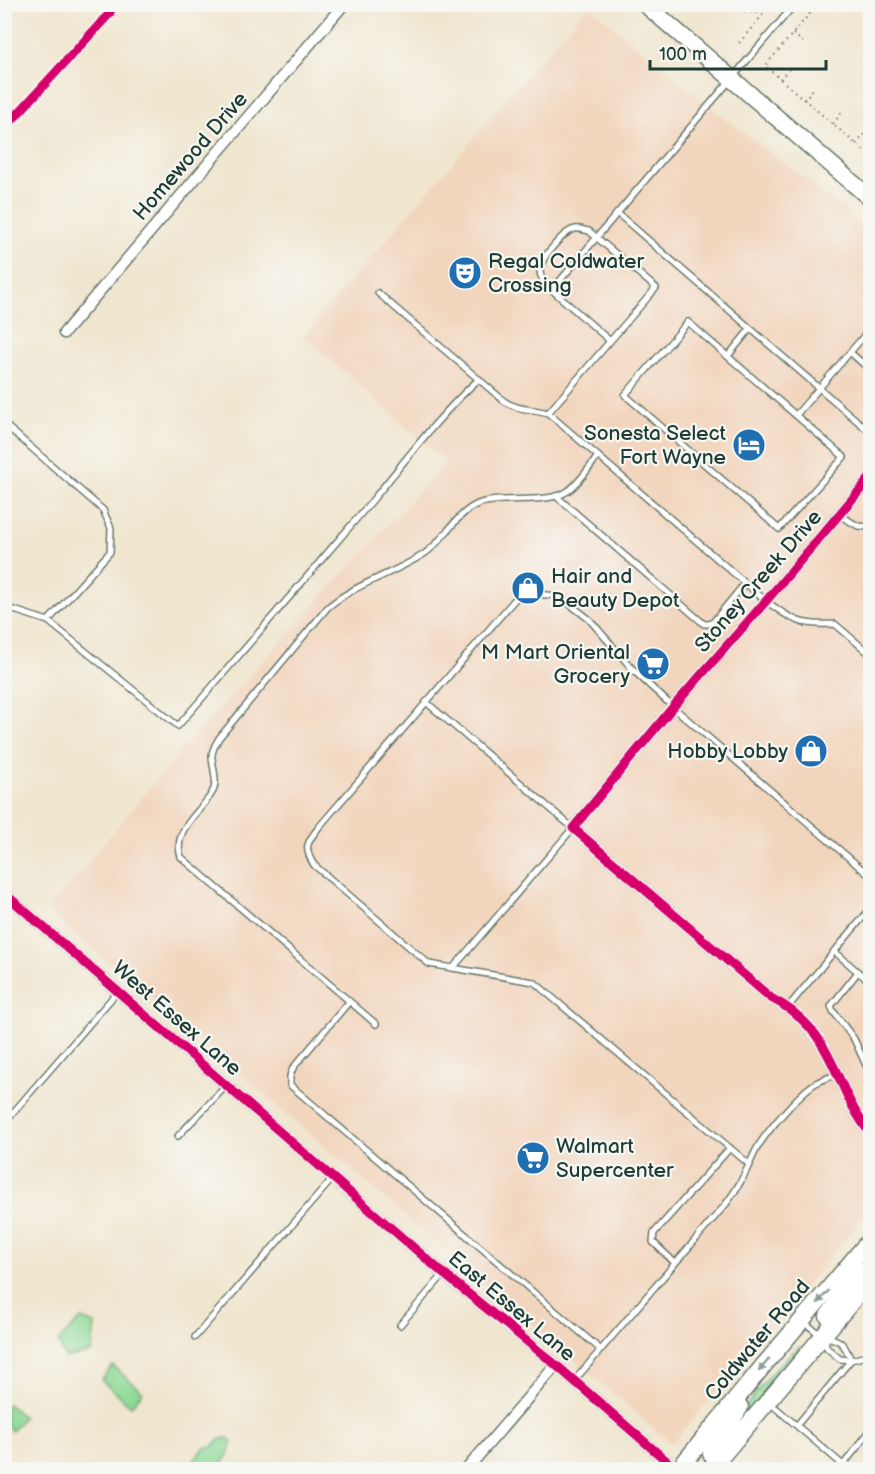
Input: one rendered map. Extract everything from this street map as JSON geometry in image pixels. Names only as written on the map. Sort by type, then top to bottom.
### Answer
[{"type":"main road","points":[[645,4],[868,191]]},
{"type":"main road","name":"Coldwater Road","points":[[678,1470],[870,1240]]},
{"type":"main road","points":[[823,1337],[825,1319],[856,1271],[853,1262]]},
{"type":"main road","points":[[855,1299],[856,1290],[870,1264]]},
{"type":"main road","points":[[710,1470],[870,1281]]},
{"type":"main road","points":[[698,1470],[717,1446],[740,1407],[740,1394]]},
{"type":"street","name":"Homewood Drive","points":[[64,333],[344,4]]},
{"type":"street","name":"Stoney Creek Drive","points":[[573,828],[673,707],[870,478]]},
{"type":"street","points":[[573,828],[771,999],[788,1007],[801,1018],[815,1033],[829,1055],[862,1123],[870,1133]]},
{"type":"street","name":"West Essex Lane","points":[[7,900],[118,991],[330,1173]]},
{"type":"street","name":"East Essex Lane","points":[[330,1173],[444,1274],[556,1365],[678,1470]]},
{"type":"street","points":[[466,1470],[556,1365]]},
{"type":"lane","points":[[552,290],[795,4]]},
{"type":"lane","points":[[617,213],[870,432]]},
{"type":"lane","points":[[548,413],[656,288],[589,231],[576,228],[565,233],[544,259],[540,270],[543,282],[610,340]]},
{"type":"lane","points":[[378,293],[513,408],[548,413],[766,601],[793,621],[816,625],[835,624],[870,654]]},
{"type":"lane","points":[[688,322],[728,356],[844,457],[779,529],[625,395],[688,322]]},
{"type":"lane","points":[[728,356],[750,329]]},
{"type":"lane","points":[[796,415],[870,329]]},
{"type":"lane","points":[[851,353],[870,370]]},
{"type":"lane","points":[[4,605],[48,621],[178,726],[436,423],[479,379]]},
{"type":"lane","points":[[4,424],[103,510],[111,528],[110,552],[48,621]]},
{"type":"lane","points":[[376,1024],[181,857],[178,848],[179,838],[184,828],[213,791],[216,782],[212,752],[219,738],[328,607],[342,596],[426,553],[467,511],[476,505],[556,496],[566,492],[576,484],[598,456]]},
{"type":"lane","points":[[556,496],[704,624],[713,622],[745,583]]},
{"type":"lane","points":[[839,514],[858,526],[870,527]]},
{"type":"lane","points":[[750,1165],[534,982],[429,964],[314,865],[308,855],[310,838],[516,598],[548,594],[559,596],[589,619],[636,673],[673,707],[870,876]]},
{"type":"lane","points":[[426,702],[573,828],[453,968]]},
{"type":"lane","points":[[788,1007],[870,910]]},
{"type":"lane","points":[[834,951],[870,982]]},
{"type":"lane","points":[[858,972],[831,1006],[854,1039],[870,1074]]},
{"type":"lane","points":[[4,1122],[118,991]]},
{"type":"lane","points":[[349,1002],[293,1068],[290,1085],[601,1350]]},
{"type":"lane","points":[[574,1382],[726,1204],[741,1184],[761,1142],[805,1091],[839,1074]]},
{"type":"lane","points":[[178,1136],[227,1084]]},
{"type":"lane","points":[[675,1263],[653,1242],[654,1233],[730,1148]]},
{"type":"lane","points":[[195,1337],[330,1173]]},
{"type":"lane","points":[[400,1325],[444,1274]]},
{"type":"lane","points":[[802,1320],[823,1337],[830,1350],[840,1359],[851,1360],[866,1356],[870,1360]]},
{"type":"lane","points":[[823,1337],[838,1341],[847,1349],[851,1360]]},
{"type":"lane","points":[[797,1425],[851,1360]]},
{"type":"lane","points":[[768,1402],[843,1464],[870,1431]]},
{"type":"path","points":[[703,4],[763,14]]},
{"type":"path","points":[[739,43],[772,4]]},
{"type":"path","points":[[818,4],[765,66],[870,156]]},
{"type":"path","points":[[867,4],[870,8]]},
{"type":"path","points":[[794,34],[803,42]]},
{"type":"path","points":[[780,79],[789,69]]},
{"type":"path","points":[[804,100],[814,88]]},
{"type":"path","points":[[833,124],[842,112]]},
{"type":"path","points":[[856,144],[865,134]]},
{"type":"shaded area","points":[[588,5],[719,114],[848,212],[870,237],[870,1209],[672,1444],[48,910],[184,747],[446,462],[304,336]]},
{"type":"green space","points":[[81,1319],[95,1324],[92,1352],[65,1358],[58,1342]]},
{"type":"green space","points":[[799,1347],[802,1348],[729,1437],[727,1436],[751,1399],[787,1357]]},
{"type":"green space","points":[[113,1366],[143,1392],[131,1406],[101,1380]]},
{"type":"green space","points":[[8,1404],[23,1417],[12,1431],[5,1425],[5,1409]]},
{"type":"green space","points":[[224,1438],[232,1442],[230,1451],[220,1469],[191,1469],[191,1464],[205,1447],[213,1447],[217,1441]]},
{"type":"cycle path","points":[[4,129],[110,13],[111,4]]},
{"type":"cycle path","points":[[870,478],[673,707],[573,828],[771,998],[793,1012],[809,1027],[831,1060],[857,1115],[870,1133]]},
{"type":"cycle path","points":[[4,893],[444,1274],[556,1365],[677,1470]]},
{"type":"place","name":"Regal Coldwater Crossing","points":[[465,273]]},
{"type":"place","name":"Sonesta Select Fort Wayne","points":[[749,445]]},
{"type":"place","name":"Hair and Beauty Depot","points":[[528,588]]},
{"type":"place","name":"M Mart Oriental Grocery","points":[[653,664]]},
{"type":"place","name":"Hobby Lobby","points":[[811,751]]},
{"type":"place","name":"Walmart Supercenter","points":[[533,1158]]}]
